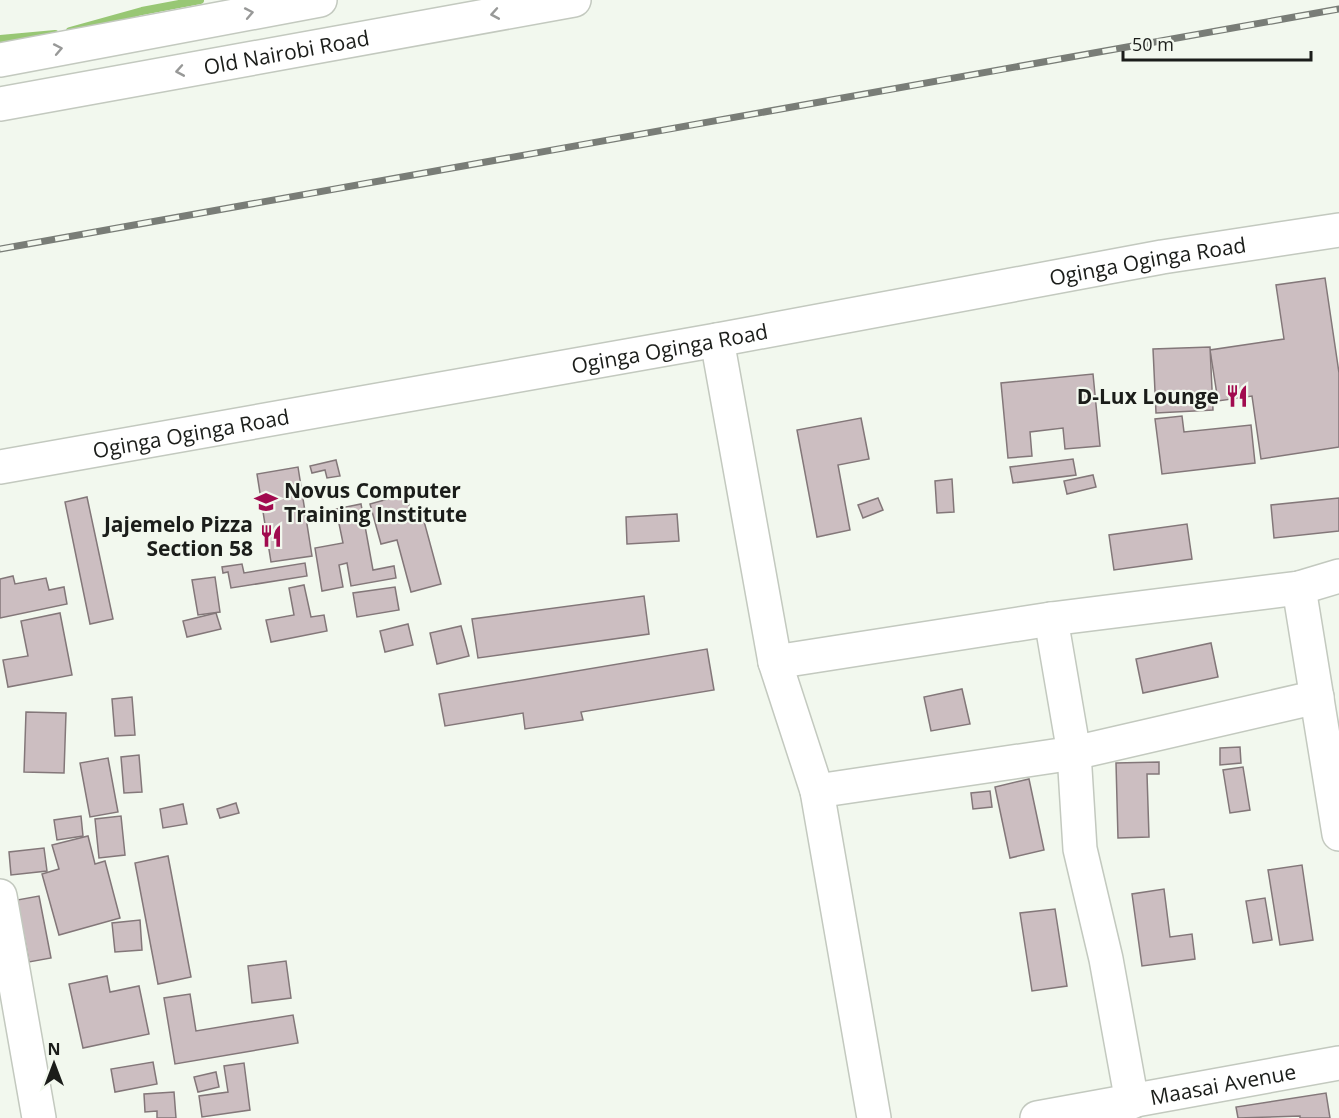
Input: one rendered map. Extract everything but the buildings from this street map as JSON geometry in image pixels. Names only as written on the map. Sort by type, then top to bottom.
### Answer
[{"type":"main road","points":[[0,60],[320,0]]},
{"type":"main road","name":"Old Nairobi Road","points":[[0,104],[574,0]]},
{"type":"main road","name":"Oginga Oginga Road","points":[[0,467],[717,340],[1162,257],[1339,230]]},
{"type":"main road","points":[[717,340],[775,662],[817,791],[874,1118]]},
{"type":"main road","points":[[775,662],[1051,619],[1299,588],[1339,576]]},
{"type":"main road","points":[[1299,588],[1339,834]]},
{"type":"main road","points":[[1051,619],[1074,753],[1080,849],[1106,959],[1132,1102]]},
{"type":"main road","points":[[817,791],[1074,753],[1317,697]]},
{"type":"main road","points":[[0,896],[39,1118]]},
{"type":"main road","name":"Maasai Avenue","points":[[1037,1118],[1339,1063]]},
{"type":"waterway","points":[[70,31],[142,11],[200,0]]},
{"type":"waterway","points":[[0,39],[55,34]]},
{"type":"railway","points":[[0,249],[1339,9]]},
{"type":"place","name":"D-Lux Lounge","points":[[1237,396]]},
{"type":"place","name":"Novus Computer Training Institute","points":[[266,502]]},
{"type":"place","name":"Jajemelo Pizza Section 58","points":[[271,536]]}]
